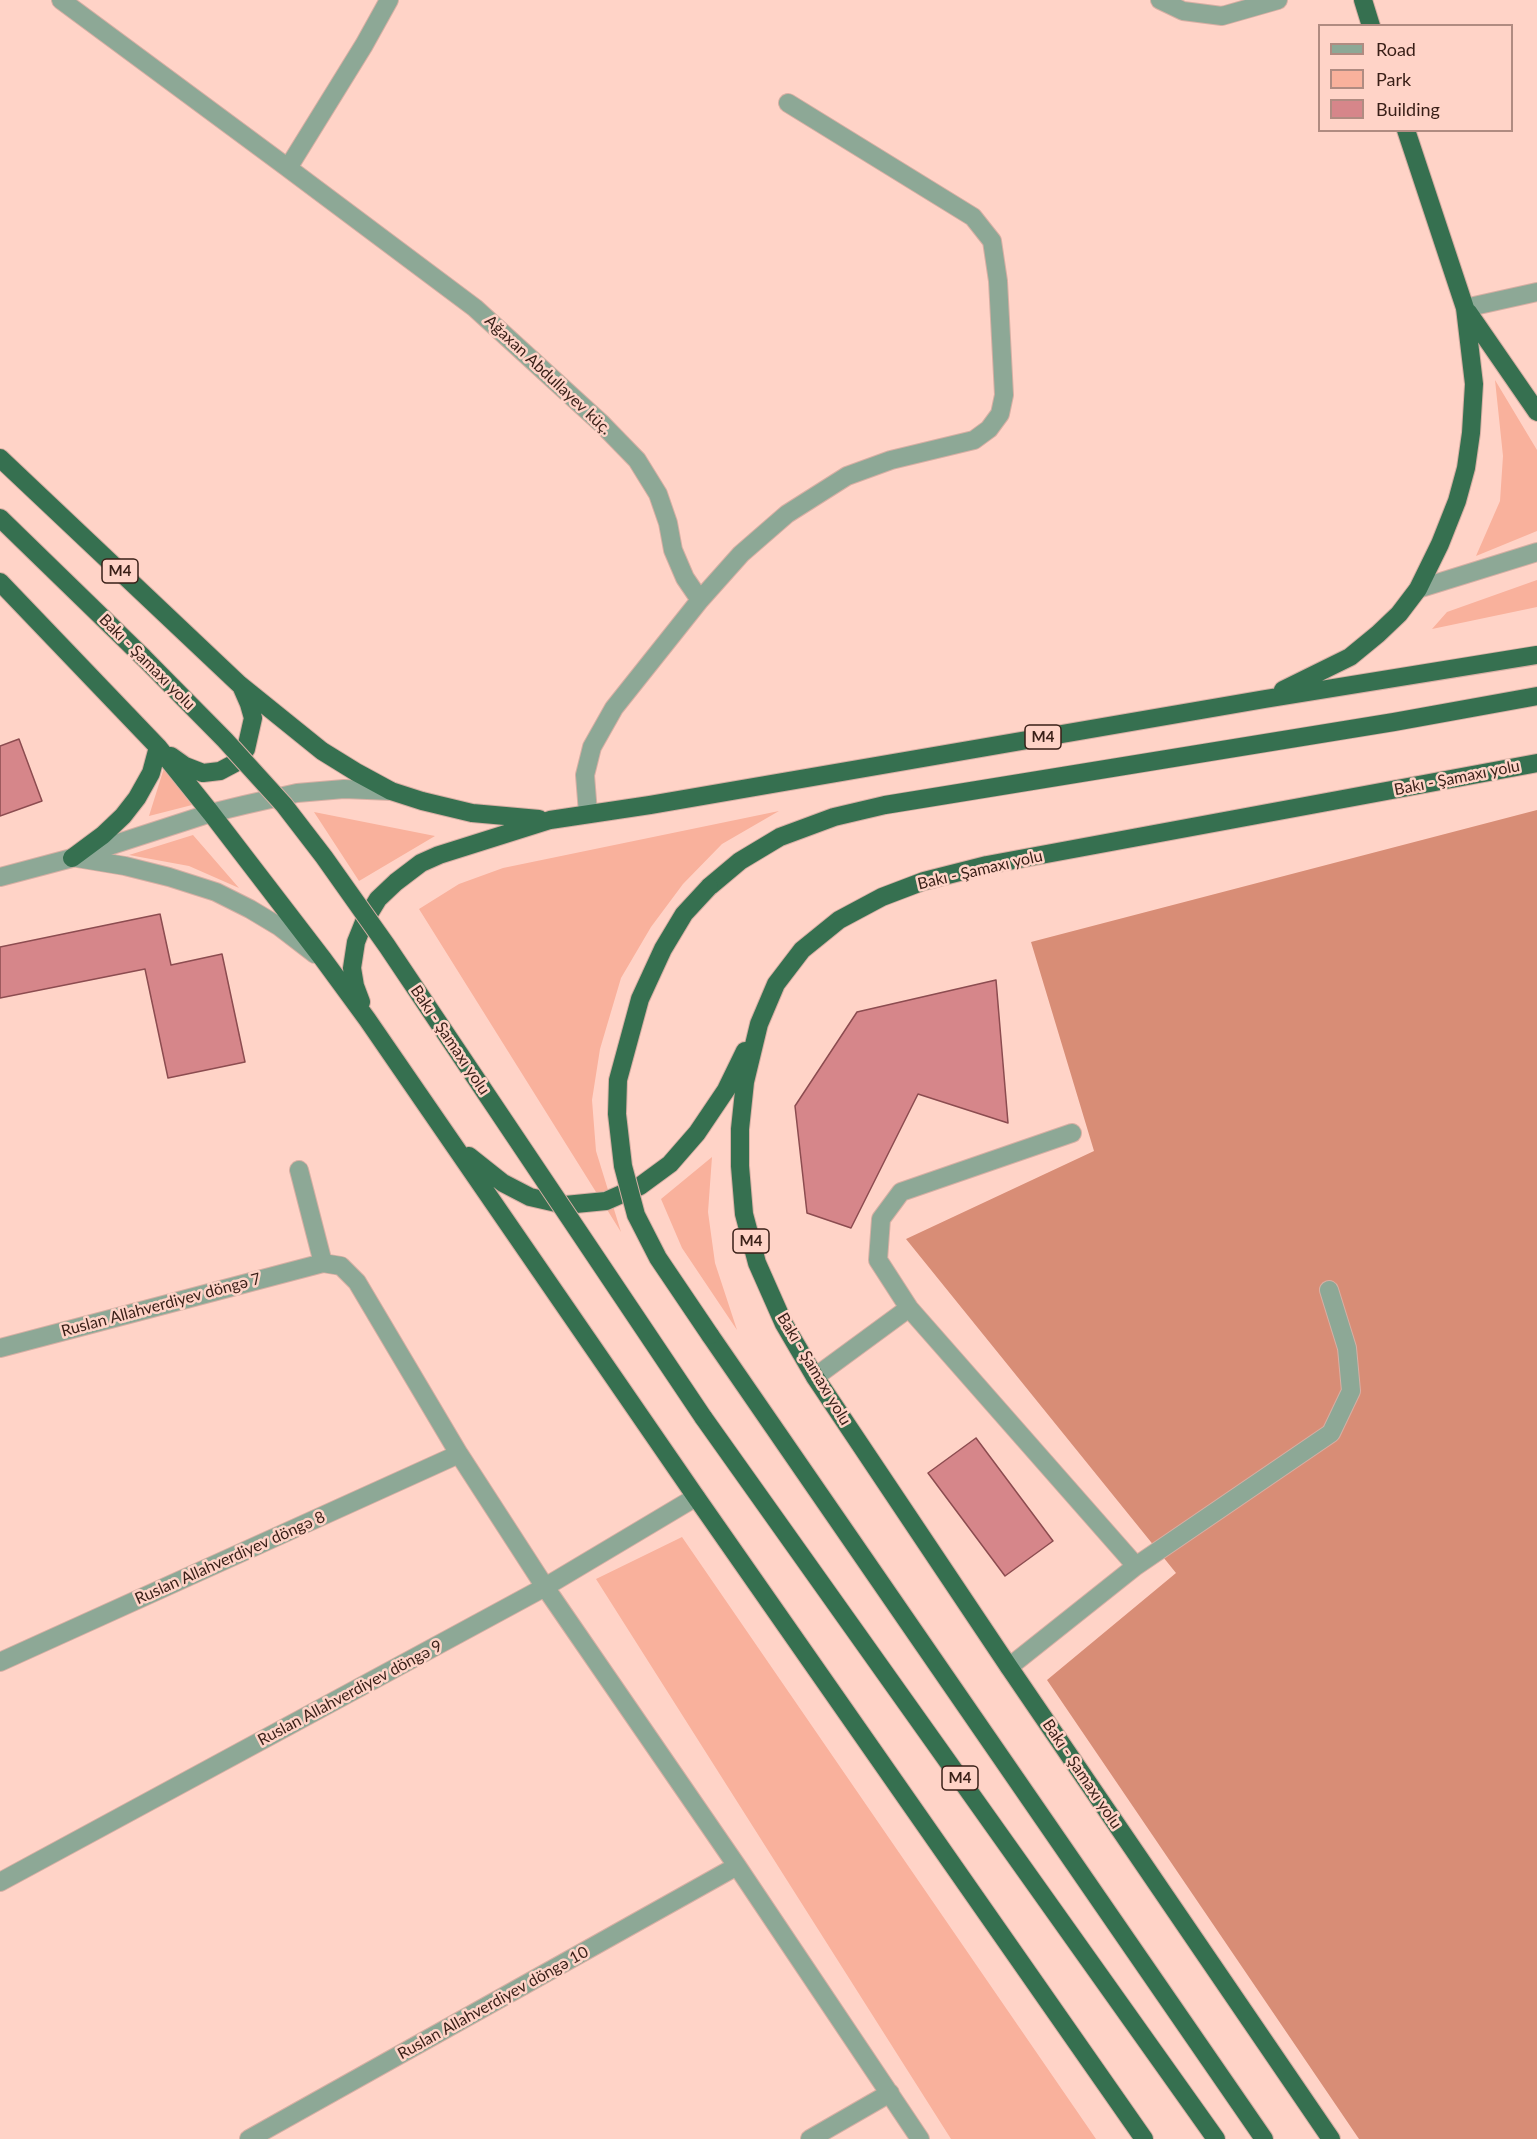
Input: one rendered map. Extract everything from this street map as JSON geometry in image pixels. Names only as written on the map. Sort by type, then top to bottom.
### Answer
[{"type":"highway","points":[[1363,0],[1370,24]]},
{"type":"highway","points":[[1265,699],[1350,657],[1399,614],[1419,589],[1440,544],[1457,501],[1466,468],[1474,384],[1465,308],[1407,132]]},
{"type":"highway","points":[[1465,308],[1537,411]]},
{"type":"highway","name":"M4","points":[[0,458],[239,684]]},
{"type":"highway","name":"Bakı - Şamaxı yolu","points":[[0,518],[200,715],[284,805],[387,946],[703,1417],[1216,2139]]},
{"type":"highway","points":[[0,582],[158,747],[323,959],[1144,2139]]},
{"type":"highway","name":"M4","points":[[550,820],[725,793],[1265,699],[1537,655]]},
{"type":"highway","points":[[158,747],[185,765],[203,773],[220,771],[237,762],[246,749],[253,718],[239,684]]},
{"type":"highway","points":[[239,684],[322,751],[391,791],[472,813],[550,820]]},
{"type":"highway","points":[[1264,2139],[658,1258],[636,1215],[623,1166],[617,1114],[618,1080],[627,1041],[644,989],[663,949],[684,914],[709,887],[740,861],[780,837],[844,814],[885,805],[1394,722],[1537,696]]},
{"type":"highway","points":[[72,858],[103,835],[138,798],[151,773],[158,747]]},
{"type":"highway","name":"Bakı - Şamaxı yolu","points":[[1331,2139],[1009,1667],[815,1377],[784,1324],[757,1263],[744,1214],[740,1129],[745,1082],[759,1024],[776,984],[802,950],[839,920],[882,897],[924,881],[987,865],[1537,763]]},
{"type":"highway","points":[[367,1020],[355,986],[352,968],[356,942],[364,922],[378,899],[396,882],[439,855],[550,820]]},
{"type":"highway","points":[[448,1136],[503,1183],[530,1197],[565,1205],[606,1201],[640,1186],[670,1164],[697,1133],[726,1090],[759,1024]]},
{"type":"street","name":"Ağaxan Abdullayev küç.","points":[[61,0],[475,308],[616,438],[637,460],[658,494],[668,523],[673,550],[685,578],[700,600]]},
{"type":"street","points":[[288,168],[364,45],[388,0]]},
{"type":"street","points":[[1160,0],[1183,11],[1222,16],[1278,0]]},
{"type":"street","points":[[588,813],[585,776],[592,747],[614,708],[700,600],[741,554],[787,514],[847,476],[891,460],[974,440],[989,429],[1000,414],[1004,395],[998,281],[992,241],[973,217],[788,103]]},
{"type":"street","points":[[1465,308],[1537,292]]},
{"type":"street","points":[[1419,589],[1537,552]]},
{"type":"street","points":[[0,877],[72,858],[211,813],[297,793],[344,789],[391,791]]},
{"type":"street","points":[[72,858],[125,866],[216,892],[280,927],[323,959]]},
{"type":"street","points":[[1072,1133],[901,1192],[881,1219],[878,1260],[909,1308],[1136,1566]]},
{"type":"street","points":[[299,1170],[322,1263],[341,1266],[357,1282],[459,1454],[545,1587],[737,1866],[920,2139]]},
{"type":"street","name":"Ruslan Allahverdiyev döngə 7","points":[[0,1348],[322,1263]]},
{"type":"street","points":[[1009,1667],[1136,1566],[1331,1433],[1351,1390],[1347,1348],[1329,1290]]},
{"type":"street","points":[[815,1377],[909,1308]]},
{"type":"street","name":"Ruslan Allahverdiyev döngə 8","points":[[0,1662],[459,1454]]},
{"type":"street","name":"Ruslan Allahverdiyev döngə 9","points":[[0,1882],[545,1587],[696,1497]]},
{"type":"street","name":"Ruslan Allahverdiyev döngə 10","points":[[249,2139],[737,1866]]},
{"type":"street","points":[[810,2139],[891,2093]]},
{"type":"green space","points":[[1495,380],[1537,450],[1537,531],[1476,556],[1500,501],[1503,456]]},
{"type":"green space","points":[[1537,580],[1537,607],[1432,629],[1447,612]]},
{"type":"green space","points":[[164,768],[192,805],[149,816]]},
{"type":"green space","points":[[779,811],[722,844],[683,884],[651,927],[621,978],[600,1049],[592,1100],[596,1151],[621,1232],[419,909],[459,884],[503,868]]},
{"type":"green space","points":[[314,812],[435,836],[359,881]]},
{"type":"green space","points":[[193,835],[239,888],[189,866],[129,855]]},
{"type":"green space","points":[[712,1157],[708,1212],[715,1263],[737,1330],[682,1248],[661,1199]]},
{"type":"green space","points":[[682,1537],[1096,2139],[951,2139],[596,1579]]},
{"type":"shaded area","points":[[1537,810],[1537,2139],[1359,2139],[1047,1680],[1176,1573],[906,1239],[1094,1151],[1031,942]]},
{"type":"building","points":[[19,739],[42,801],[0,816],[0,746]]},
{"type":"building","points":[[160,914],[171,965],[222,954],[245,1062],[168,1078],[145,969],[0,998],[0,947]]},
{"type":"building","points":[[996,980],[1008,1123],[918,1094],[851,1228],[807,1213],[795,1106],[857,1012]]},
{"type":"building","points":[[976,1438],[1053,1541],[1005,1576],[928,1473]]}]
